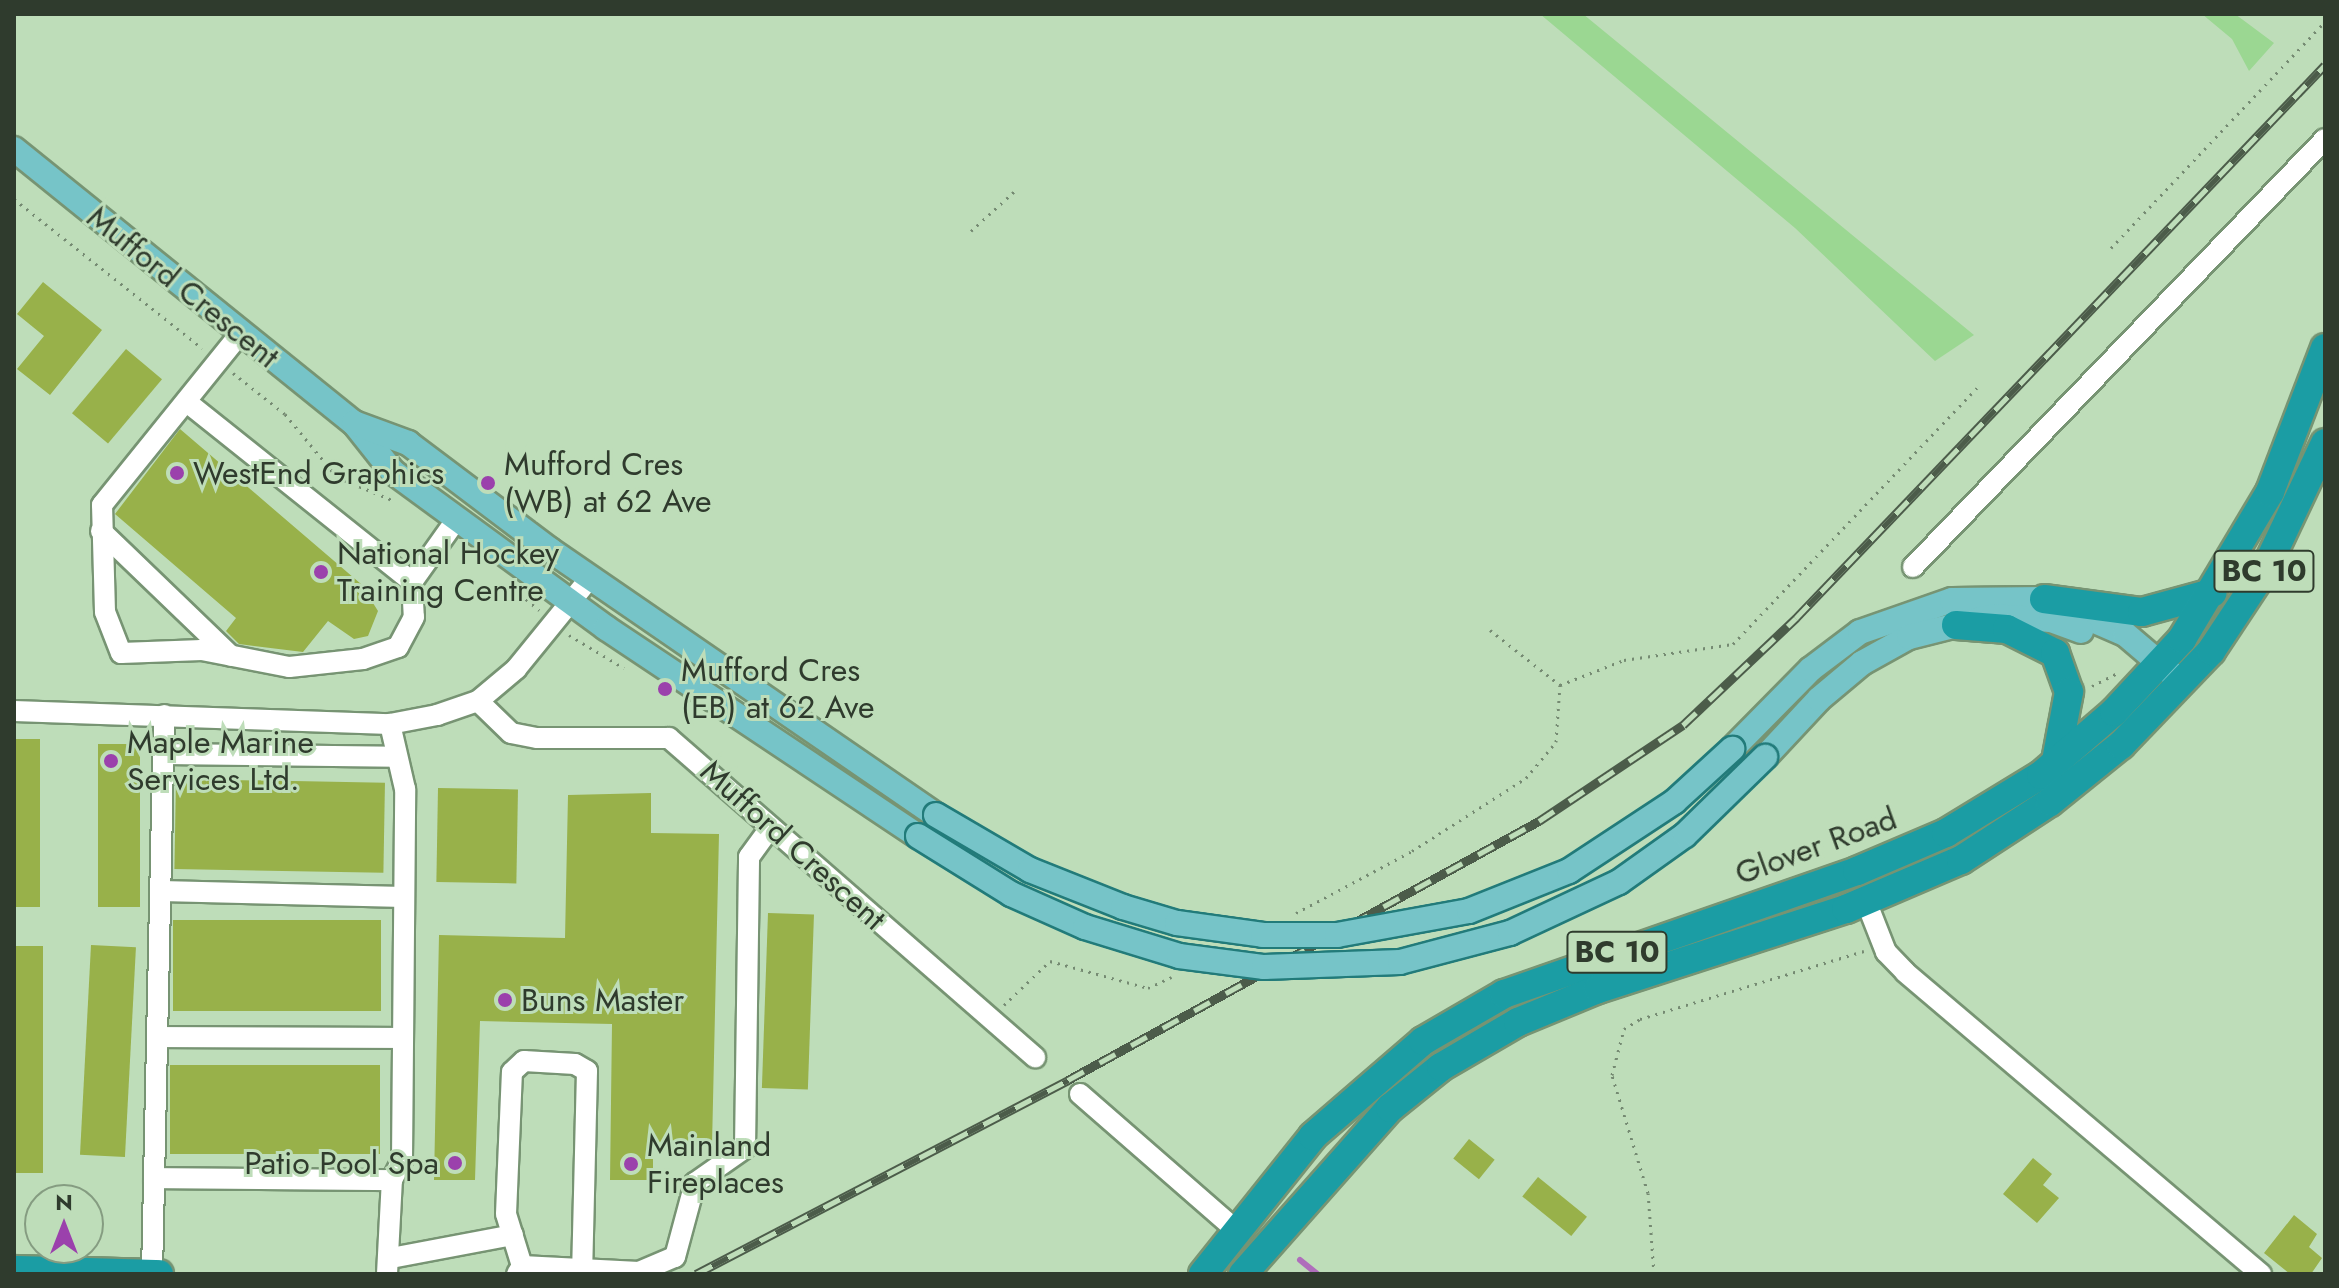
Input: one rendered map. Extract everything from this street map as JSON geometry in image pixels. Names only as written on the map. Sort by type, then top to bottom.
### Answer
[{"type":"highway","name":"Glover Road","points":[[1203,1274],[1313,1136],[1367,1083],[1504,994],[1857,871],[1946,833],[2056,761],[2148,668],[2212,593],[2270,492],[2325,348]]},
{"type":"highway","name":"Glover Road","points":[[1243,1274],[1339,1160],[1441,1067],[1518,1022],[1598,989],[1866,901],[1961,860],[2050,802],[2121,745],[2211,651],[2266,568],[2325,443]]},
{"type":"highway","points":[[2044,599],[2142,612],[2212,593]]},
{"type":"highway","points":[[1956,625],[2007,629],[2055,653],[2069,692],[2056,761]]},
{"type":"highway","points":[[14,1270],[159,1274]]},
{"type":"main road","name":"Mufford Crescent","points":[[14,149],[354,423],[393,472],[571,603],[918,836],[1024,900],[1179,956],[1264,967],[1400,962],[1510,933],[1619,882],[1685,835],[1862,663],[1909,637],[1993,616],[2051,620],[2117,647],[2148,668]]},
{"type":"main road","name":"Mufford Crescent","points":[[354,423],[408,443],[590,578],[936,815],[1030,870],[1123,907],[1177,923],[1263,935],[1337,935],[1469,911],[1569,871],[1674,802],[1811,669],[1860,632],[1952,600],[2044,599]]},
{"type":"main road","points":[[2044,599],[2125,634],[2148,668],[2180,686]]},
{"type":"street","points":[[1913,567],[2325,139]]},
{"type":"street","points":[[240,334],[188,403],[102,505],[105,612],[121,653],[202,650],[289,667],[363,659],[398,647],[414,617],[412,582],[456,520]]},
{"type":"street","points":[[188,403],[412,582]]},
{"type":"street","points":[[101,531],[231,656]]},
{"type":"street","points":[[14,711],[390,724],[478,701],[516,669],[590,578]]},
{"type":"street","name":"Mufford Crescent","points":[[478,701],[491,720],[524,736],[669,738],[1035,1057]]},
{"type":"street","points":[[152,1274],[164,715]]},
{"type":"street","points":[[390,724],[405,789],[402,1160],[392,1180],[389,1266],[513,1235]]},
{"type":"street","points":[[164,754],[396,757]]},
{"type":"street","points":[[582,1269],[587,1071],[575,1064],[524,1061],[512,1072],[506,1214],[520,1270],[639,1272],[675,1257],[695,1183],[745,1148],[749,857],[770,828]]},
{"type":"street","points":[[161,891],[404,897]]},
{"type":"street","points":[[1866,901],[1886,952],[1905,972],[2261,1274]]},
{"type":"street","points":[[157,1037],[403,1038]]},
{"type":"street","points":[[1080,1094],[1238,1232]]},
{"type":"street","points":[[154,1178],[392,1180]]},
{"type":"path","points":[[2111,248],[2325,22]]},
{"type":"path","points":[[971,231],[1017,189]]},
{"type":"path","points":[[14,199],[285,414],[337,477],[398,502]]},
{"type":"path","points":[[1560,685],[1624,660],[1733,644],[1981,384]]},
{"type":"path","points":[[1490,630],[1560,685]]},
{"type":"path","points":[[2080,692],[2148,668]]},
{"type":"path","points":[[1293,914],[1412,851],[1526,778],[1556,742],[1560,685]]},
{"type":"path","points":[[1654,1274],[1648,1193],[1612,1075],[1624,1029],[1640,1019],[1861,955],[1880,933]]},
{"type":"path","points":[[991,1019],[1050,961],[1148,988],[1174,976]]},
{"type":"green space","points":[[1540,14],[1583,14],[1974,335],[1935,361],[1795,228]]},
{"type":"green space","points":[[2202,14],[2235,14],[2274,43],[2249,71],[2232,39]]},
{"type":"building","points":[[43,282],[102,330],[50,395],[17,369],[44,336],[17,314]]},
{"type":"building","points":[[126,349],[162,379],[108,444],[72,413]]},
{"type":"building","points":[[180,429],[361,584],[378,611],[368,636],[354,639],[328,621],[303,652],[239,644],[226,631],[236,618],[115,514]]},
{"type":"building","points":[[14,739],[40,739],[40,907],[14,907]]},
{"type":"building","points":[[98,744],[140,744],[140,907],[98,907]]},
{"type":"building","points":[[176,779],[385,783],[383,873],[174,869]]},
{"type":"building","points":[[438,788],[518,789],[516,883],[436,882]]},
{"type":"building","points":[[651,793],[651,833],[719,834],[712,1146],[653,1147],[653,1180],[610,1180],[612,1024],[480,1021],[475,1180],[434,1180],[439,935],[565,938],[568,795]]},
{"type":"building","points":[[768,913],[814,915],[808,1089],[762,1088]]},
{"type":"building","points":[[173,920],[381,920],[381,1011],[173,1011]]},
{"type":"building","points":[[91,945],[136,947],[125,1157],[80,1155]]},
{"type":"building","points":[[14,946],[43,946],[43,1173],[14,1173]]},
{"type":"building","points":[[170,1065],[380,1065],[380,1154],[170,1154]]},
{"type":"building","points":[[1469,1139],[1495,1160],[1479,1179],[1453,1158]]},
{"type":"building","points":[[2033,1158],[2052,1174],[2043,1185],[2059,1198],[2037,1223],[2003,1194]]},
{"type":"building","points":[[1538,1177],[1587,1217],[1571,1236],[1522,1196]]},
{"type":"building","points":[[2294,1215],[2317,1234],[2309,1247],[2322,1258],[2311,1274],[2290,1274],[2264,1253]]},
{"type":"waterway","points":[[1300,1260],[1317,1274]]},
{"type":"railway","points":[[696,1274],[1068,1080],[1539,821],[1683,725],[1796,618],[2325,65]]},
{"type":"place","name":"WestEnd Graphics","points":[[177,473]]},
{"type":"place","name":"Mufford Cres (WB) at 62 Ave","points":[[488,483]]},
{"type":"place","name":"National Hockey Training Centre","points":[[321,572]]},
{"type":"place","name":"Mufford Cres (EB) at 62 Ave","points":[[665,689]]},
{"type":"place","name":"Maple Marine Services Ltd.","points":[[111,761]]},
{"type":"place","name":"Buns Master","points":[[505,1000]]},
{"type":"place","name":"Patio Pool Spa","points":[[455,1163]]},
{"type":"place","name":"Mainland Fireplaces","points":[[631,1164]]}]
